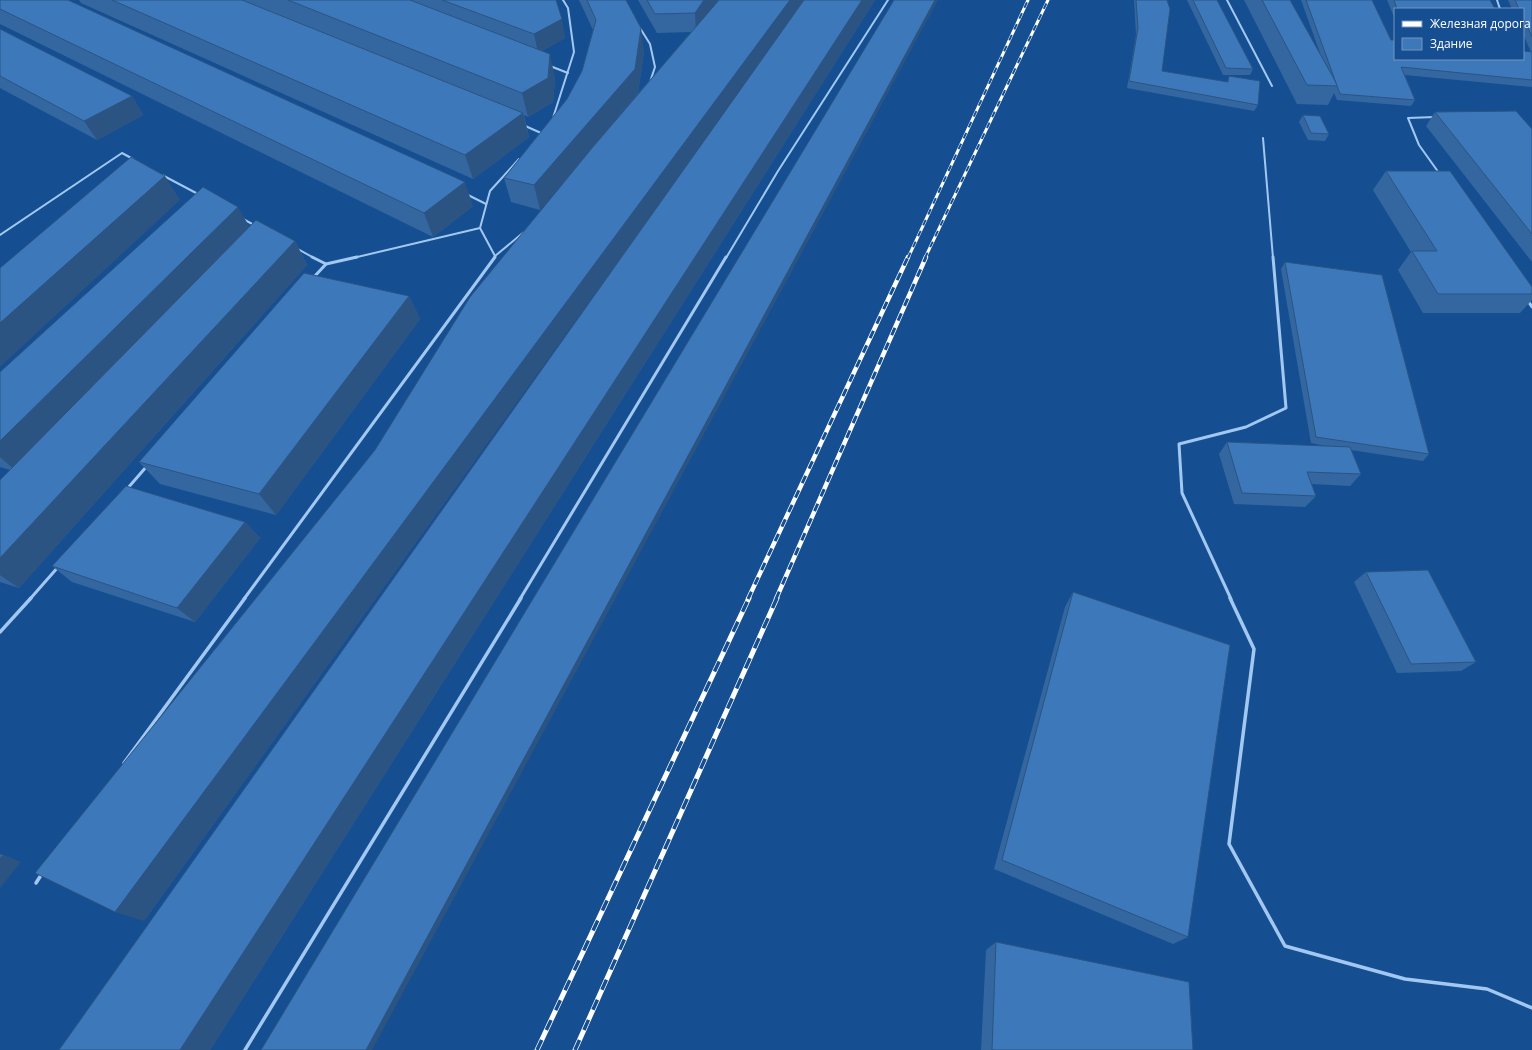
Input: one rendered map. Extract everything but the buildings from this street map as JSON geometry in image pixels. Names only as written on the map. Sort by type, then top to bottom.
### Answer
[{"type":"lane","points":[[550,122],[554,116],[574,52],[568,8],[563,0]]},
{"type":"lane","points":[[245,1050],[436,738],[778,171],[888,0]]},
{"type":"lane","points":[[1227,0],[1272,86]]},
{"type":"lane","points":[[640,27],[650,44],[654,66],[649,86]]},
{"type":"lane","points":[[546,64],[568,73]]},
{"type":"lane","points":[[1439,117],[1408,118],[1419,144],[1441,177]]},
{"type":"lane","points":[[519,124],[541,133]]},
{"type":"lane","points":[[536,139],[545,127]]},
{"type":"lane","points":[[1263,138],[1286,408],[1246,427],[1179,444],[1182,493],[1254,649],[1229,844],[1286,946],[1405,979],[1487,989],[1532,1008]]},
{"type":"lane","points":[[0,235],[122,153],[135,160]]},
{"type":"lane","points":[[495,256],[480,228],[486,204],[490,191],[521,157]]},
{"type":"lane","points":[[156,171],[203,197]]},
{"type":"lane","points":[[465,194],[486,204]]},
{"type":"lane","points":[[243,219],[262,229]]},
{"type":"lane","points":[[310,282],[326,264],[480,228]]},
{"type":"lane","points":[[120,768],[495,256],[525,231]]},
{"type":"lane","points":[[294,247],[326,264]]},
{"type":"lane","points":[[1528,300],[1532,307]]},
{"type":"lane","points":[[126,490],[152,460]]},
{"type":"lane","points":[[0,632],[63,561]]},
{"type":"lane","points":[[36,883],[45,870]]},
{"type":"railway","points":[[908,258],[1028,0]]},
{"type":"railway","points":[[925,258],[1048,0]]},
{"type":"railway","points":[[748,599],[908,257]]},
{"type":"railway","points":[[776,599],[926,257]]},
{"type":"railway","points":[[537,1050],[749,598]]},
{"type":"railway","points":[[575,1050],[777,598]]}]
